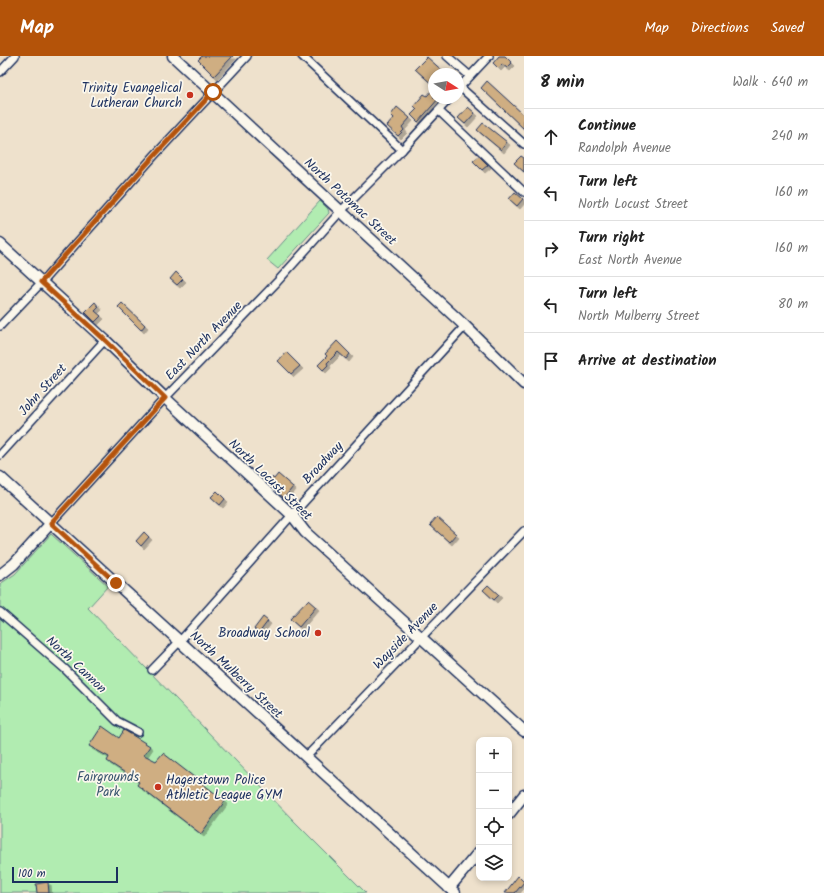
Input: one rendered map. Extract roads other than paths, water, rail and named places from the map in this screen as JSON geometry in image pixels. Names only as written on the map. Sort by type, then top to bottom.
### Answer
[{"type":"main road","name":"North Potomac Street","points":[[173,56],[465,326],[524,384]]},
{"type":"main road","name":"North Locust Street","points":[[0,244],[292,515],[305,532],[524,731]]},
{"type":"main road","name":"North Potomac Street","points":[[508,368],[524,377]]},
{"type":"main road","name":"North Mulberry Street","points":[[0,477],[450,891]]},
{"type":"main road","points":[[0,574],[14,564],[51,523]]},
{"type":"main road","points":[[512,810],[524,795]]},
{"type":"main road","points":[[450,891],[476,856]]},
{"type":"street","points":[[0,72],[15,56]]},
{"type":"street","points":[[0,326],[247,56]]},
{"type":"street","points":[[302,56],[402,150]]},
{"type":"street","points":[[447,56],[470,76]]},
{"type":"street","points":[[464,83],[489,56]]},
{"type":"street","points":[[464,92],[524,144]]},
{"type":"street","name":"East North Avenue","points":[[51,523],[165,398],[277,282],[340,211],[402,150],[445,104]]},
{"type":"street","points":[[439,111],[524,192]]},
{"type":"street","name":"Broadway","points":[[152,670],[465,326]]},
{"type":"street","name":"John Street","points":[[0,456],[105,340]]},
{"type":"street","name":"Wayside Avenue","points":[[306,757],[524,532]]},
{"type":"street","name":"North Cannon","points":[[0,612],[65,670],[117,721],[138,732]]},
{"type":"place","name":"Trinity Evangelical Lutheran Church","points":[[190,95]]},
{"type":"place","name":"Broadway School","points":[[318,633]]},
{"type":"place","name":"Hagerstown Police Athletic League GYM","points":[[158,787]]},
{"type":"park label","name":"Fairgrounds Park","points":[[108,784]]}]
